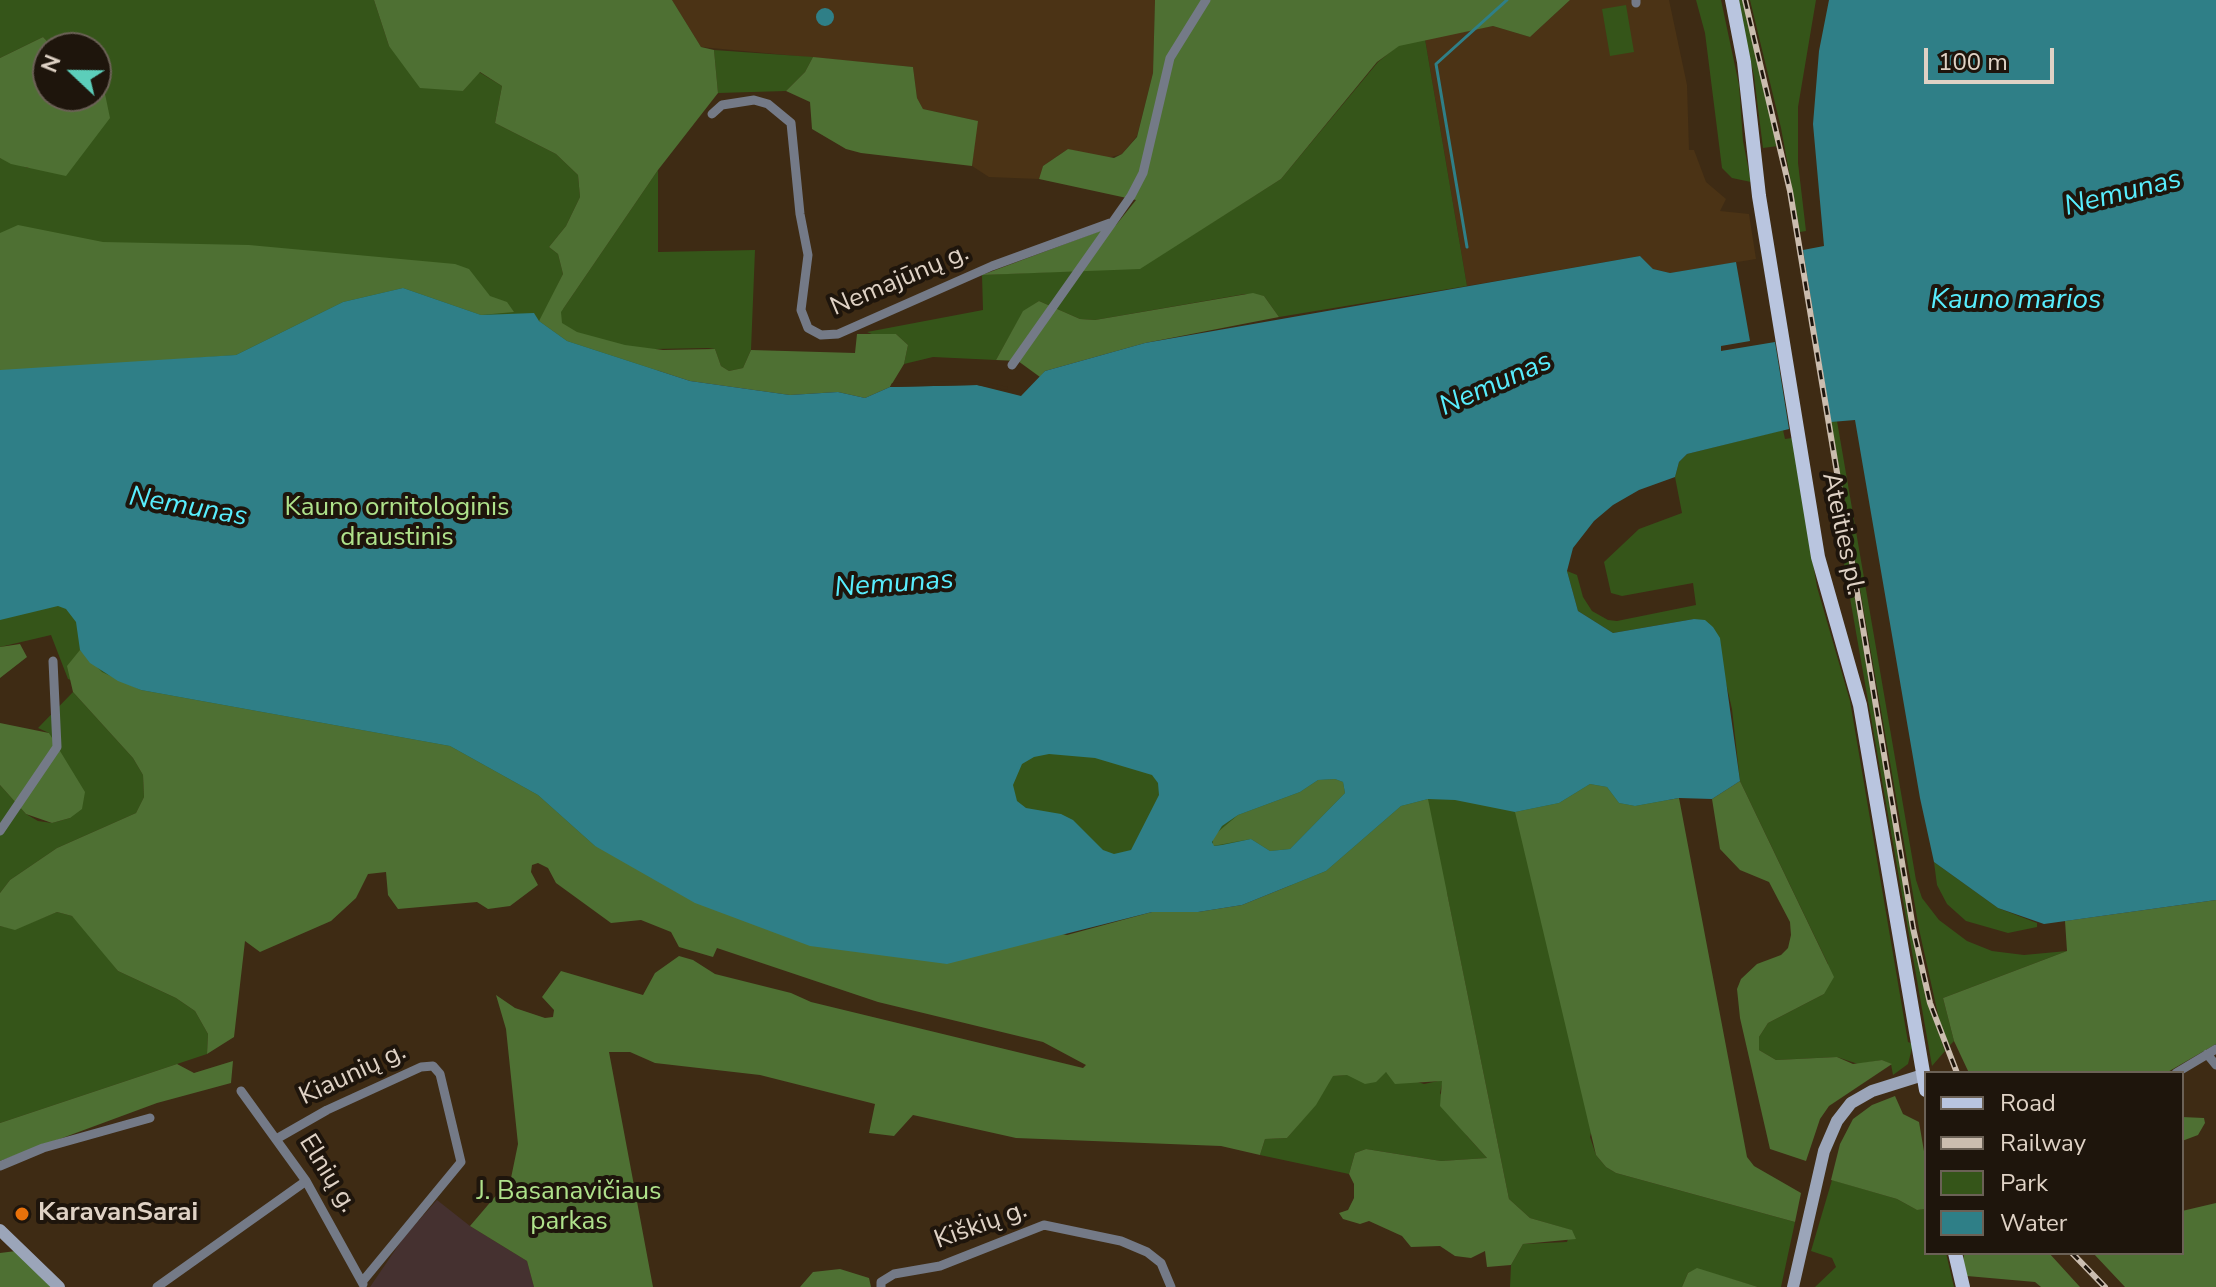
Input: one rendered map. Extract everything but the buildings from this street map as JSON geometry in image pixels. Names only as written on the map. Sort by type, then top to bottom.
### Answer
[{"type":"main road","name":"Ateities pl.","points":[[1732,0],[1818,557],[1865,731],[1924,1076]]},
{"type":"main road","points":[[1793,1287],[1824,1151],[1837,1121],[1859,1098],[1924,1082]]},
{"type":"main road","points":[[0,1230],[59,1287]]},
{"type":"main road","points":[[1955,1255],[1963,1287]]},
{"type":"street","points":[[1012,365],[1131,196],[1143,173],[1165,75],[1175,46],[1206,0]]},
{"type":"street","name":"Nemajūnų g.","points":[[712,114],[722,105],[754,100],[768,104],[791,123],[800,214],[808,255],[801,310],[808,328],[821,335],[838,334],[992,266],[1110,223]]},
{"type":"street","points":[[0,831],[57,747],[53,661]]},
{"type":"street","points":[[2179,1071],[2211,1052],[2216,1065]]},
{"type":"street","name":"Kiaunių g.","points":[[278,1138],[327,1110],[421,1067],[433,1066],[440,1074],[461,1162],[364,1284]]},
{"type":"street","name":"Elnių g.","points":[[241,1091],[278,1138],[306,1181],[364,1284]]},
{"type":"street","points":[[0,1166],[43,1148],[150,1118]]},
{"type":"street","points":[[157,1287],[306,1181]]},
{"type":"street","name":"Kiškių g.","points":[[881,1284],[894,1274],[940,1266],[1044,1225],[1121,1241],[1147,1252],[1161,1263],[1171,1287]]},
{"type":"shaded area","points":[[672,0],[1155,0],[1153,73],[1137,136],[1122,154],[1104,159],[1068,149],[1043,166],[1039,179],[989,177],[972,166],[977,121],[923,109],[917,98],[913,67],[701,47]]},
{"type":"shaded area","points":[[1570,0],[1669,0],[1687,85],[1689,150],[1694,150],[1706,182],[1726,199],[1720,211],[1749,214],[1756,259],[1670,273],[1653,269],[1640,256],[1467,286],[1425,39],[1493,26],[1530,37]]},
{"type":"shaded area","points":[[437,1200],[470,1226],[527,1261],[534,1287],[370,1287],[404,1237]]},
{"type":"green space","name":"Kauno ornitologinis draustinis","points":[[0,0],[374,0],[389,46],[463,91],[479,72],[502,86],[495,123],[556,154],[578,175],[580,197],[566,226],[549,247],[558,254],[563,274],[549,303],[563,309],[658,170],[658,252],[755,250],[751,350],[743,368],[729,371],[721,366],[715,349],[655,349],[659,379],[1668,800],[1590,1137],[1596,1155],[1616,1173],[1795,1222],[1781,1287],[1758,1287],[1697,1269],[1688,1273],[1682,1287],[1510,1287],[1511,1265],[1523,1244],[1567,1242],[1571,1230],[1530,1218],[1509,1199],[1447,893],[529,849],[68,679],[51,635],[0,647],[0,158],[28,168],[87,112],[112,112],[112,32],[32,32],[32,42],[0,58]]},
{"type":"green space","points":[[374,0],[672,0],[701,47],[714,50],[718,93],[658,170],[561,312],[562,323],[577,332],[625,345],[663,350],[715,349],[721,366],[729,371],[743,368],[751,350],[855,353],[857,334],[896,334],[908,345],[904,364],[890,387],[865,398],[838,392],[790,395],[690,381],[567,341],[539,321],[563,274],[558,254],[549,247],[566,226],[580,197],[578,175],[556,154],[495,123],[502,86],[480,72],[463,91],[420,88],[389,46]]},
{"type":"green space","points":[[1155,0],[1570,0],[1530,37],[1493,26],[1399,46],[1377,62],[1281,179],[1140,269],[982,275],[1116,225],[1136,200],[1039,179],[1043,166],[1068,149],[1114,158],[1122,154],[1137,137],[1153,73]]},
{"type":"green space","points":[[1696,0],[1721,0],[1739,85],[1743,141],[1751,182],[1732,178],[1722,168],[1705,33]]},
{"type":"green space","points":[[1737,0],[1742,0],[1778,146],[1763,148],[1754,76]]},
{"type":"green space","points":[[1750,0],[1816,0],[1798,107],[1798,163],[1806,231],[1800,232],[1781,128]]},
{"type":"green space","points":[[1626,5],[1634,52],[1610,56],[1602,9]]},
{"type":"green space","points":[[1425,39],[1467,286],[1279,317],[1264,296],[1245,294],[1095,320],[1080,319],[1039,301],[1023,312],[996,360],[933,357],[904,364],[908,345],[896,334],[874,335],[867,332],[983,310],[982,275],[1140,268],[1281,179],[1378,62],[1399,45]]},
{"type":"green space","points":[[32,42],[32,112],[109,112],[110,118],[66,176],[11,164],[0,158],[0,58]]},
{"type":"green space","points":[[714,50],[813,57],[805,72],[786,91],[718,93]]},
{"type":"green space","points":[[813,57],[913,67],[917,98],[923,109],[978,121],[972,166],[861,153],[846,149],[812,129],[810,102],[786,91],[805,72]]},
{"type":"green space","points":[[18,225],[103,242],[249,245],[455,264],[469,269],[490,296],[507,302],[514,312],[481,315],[403,288],[343,302],[236,355],[9,372],[0,370],[0,233]]},
{"type":"green space","points":[[1253,293],[1264,296],[1279,317],[1145,343],[1045,371],[1040,377],[1018,361],[996,360],[1023,311],[1039,301],[1080,319],[1095,320]]},
{"type":"green space","points":[[1837,421],[1916,880],[1922,898],[1939,920],[1967,941],[1992,951],[2024,955],[2067,951],[1943,998],[1954,1041],[1949,1046],[1939,1019],[1919,929],[1831,422]]},
{"type":"green space","points":[[1783,430],[1785,439],[1792,438],[1817,587],[1850,701],[1908,1042],[1913,1044],[1908,1064],[1893,1075],[1891,1064],[1882,1060],[1858,1064],[1837,1057],[1776,1060],[1759,1050],[1759,1037],[1768,1023],[1824,994],[1828,964],[1740,781],[1732,709],[1713,627],[1694,619],[1613,633],[1578,611],[1567,571],[1577,575],[1583,597],[1592,611],[1608,620],[1617,621],[1696,605],[1693,583],[1622,596],[1611,593],[1604,562],[1639,529],[1682,513],[1675,477],[1679,462],[1687,454]]},
{"type":"green space","points":[[1843,558],[1848,558],[1909,919],[1926,997],[1945,1051],[1932,1066]]},
{"type":"green space","points":[[20,644],[27,657],[0,678],[0,647]]},
{"type":"green space","name":"J. Basanavičiaus parkas","points":[[80,650],[102,672],[141,690],[450,746],[538,795],[595,846],[1067,935],[1152,912],[1198,912],[1242,905],[1326,871],[1401,806],[1428,799],[1509,1199],[1530,1218],[1572,1230],[1576,1239],[1523,1244],[1511,1265],[1487,1267],[1485,1251],[1471,1258],[1455,1256],[1440,1246],[1411,1247],[1402,1236],[1369,1221],[1360,1224],[1343,1219],[1339,1213],[1348,1210],[1354,1198],[1354,1184],[1349,1174],[1355,1153],[1366,1149],[1441,1161],[1487,1158],[1440,1106],[1442,1081],[1395,1084],[1386,1072],[1376,1082],[1365,1084],[1347,1075],[1333,1076],[1316,1105],[1287,1138],[1265,1139],[1260,1155],[1221,1146],[1016,1138],[913,1115],[894,1136],[869,1133],[875,1104],[760,1075],[655,1063],[630,1052],[609,1052],[653,1287],[534,1287],[527,1261],[470,1226],[511,1178],[518,1144],[506,1029],[496,995],[515,1008],[545,1018],[553,1017],[554,1010],[542,997],[561,971],[643,995],[655,973],[679,956],[693,960],[715,974],[791,993],[811,1002],[1083,1068],[1086,1065],[1043,1042],[878,1002],[717,948],[713,957],[679,947],[671,932],[641,920],[611,923],[556,883],[548,868],[538,863],[532,865],[531,872],[538,885],[510,906],[488,909],[477,902],[398,909],[388,895],[386,872],[368,874],[356,898],[331,921],[260,952],[245,941],[234,1037],[207,1054],[208,1034],[195,1011],[176,998],[118,971],[72,916],[57,912],[15,930],[0,926],[0,893],[10,880],[57,848],[136,813],[144,797],[143,775],[133,758],[73,692],[67,666]]},
{"type":"green space","points":[[73,692],[133,758],[143,775],[144,797],[136,813],[57,848],[10,880],[0,893],[0,785],[26,814],[38,821],[52,823],[70,818],[49,733],[38,728]]},
{"type":"green space","points":[[0,723],[49,733],[85,792],[82,809],[70,818],[52,823],[26,814],[0,785]]},
{"type":"green space","points":[[1318,780],[1343,782],[1345,793],[1290,849],[1270,851],[1251,839],[1213,846],[1213,836],[1238,815],[1300,792]]},
{"type":"green space","points":[[1740,781],[1834,977],[1824,994],[1768,1023],[1759,1037],[1759,1050],[1776,1060],[1837,1057],[1853,1064],[1882,1060],[1892,1064],[1829,1106],[1820,1119],[1806,1161],[1770,1149],[1740,1018],[1737,989],[1741,979],[1757,964],[1781,955],[1788,948],[1791,935],[1790,922],[1769,882],[1740,870],[1720,849],[1712,799]]},
{"type":"green space","points":[[1590,784],[1607,787],[1619,803],[1635,806],[1679,798],[1747,1157],[1754,1166],[1801,1193],[1795,1222],[1616,1173],[1596,1155],[1515,812],[1559,803]]},
{"type":"green space","points":[[1934,862],[1998,908],[2037,923],[2037,927],[2008,933],[1966,921],[1947,904],[1937,885]]},
{"type":"green space","points":[[2216,900],[2216,1044],[2169,1071],[1968,1071],[1954,1041],[1943,998],[2067,951],[2065,921]]},
{"type":"green space","points":[[57,912],[72,916],[86,929],[118,971],[176,998],[195,1011],[208,1034],[207,1054],[0,1123],[0,926],[15,929]]},
{"type":"green space","points":[[233,1061],[231,1083],[157,1103],[0,1161],[0,1123],[177,1064],[194,1073]]},
{"type":"green space","points":[[1386,1072],[1424,1084],[1443,1080],[1440,1093],[1467,1136],[1487,1158],[1441,1161],[1366,1149],[1355,1153],[1349,1174],[1260,1155],[1265,1139],[1287,1138],[1315,1105],[1332,1076]]},
{"type":"green space","points":[[1895,1096],[1903,1114],[1919,1122],[1924,1151],[1924,1209],[1917,1210],[1897,1199],[1831,1180],[1840,1144],[1853,1119],[1872,1105]]},
{"type":"green space","points":[[2184,1117],[2204,1118],[2205,1123],[2198,1135],[2184,1140]]},
{"type":"green space","points":[[1832,1180],[1897,1199],[1917,1210],[1924,1209],[1924,1255],[1946,1255],[1954,1287],[1815,1287],[1836,1267],[1832,1258],[1811,1251]]},
{"type":"green space","points":[[2216,1203],[2216,1287],[2125,1287],[2095,1255],[2184,1255],[2184,1211]]},
{"type":"green space","points":[[16,1251],[52,1287],[0,1287],[0,1253]]},
{"type":"green space","points":[[1964,1255],[2051,1255],[2080,1287],[2041,1287],[2035,1282],[1967,1276]]},
{"type":"green space","points":[[1697,1268],[1758,1287],[1682,1287],[1688,1273]]},
{"type":"green space","points":[[840,1269],[869,1278],[871,1287],[800,1287],[813,1272]]},
{"type":"water","name":"Kauno marios","points":[[1829,0],[2216,0],[2216,900],[2044,924],[1998,908],[1934,862],[1920,798],[1855,420],[1831,422],[1803,250],[1824,246],[1813,124],[1819,51]]},
{"type":"water","points":[[825,8],[834,17],[825,26],[816,17]]},
{"type":"water","name":"Kauno ornitologinis draustinis","points":[[1640,256],[1653,269],[1670,273],[1736,262],[1750,341],[1721,346],[1721,351],[1775,342],[1789,429],[1687,454],[1679,462],[1675,477],[1639,490],[1594,521],[1573,548],[1567,571],[1578,611],[1613,633],[1694,619],[1705,620],[1713,627],[1720,638],[1740,781],[1712,799],[1679,798],[1635,806],[1619,803],[1607,787],[1590,784],[1559,803],[1515,812],[1455,800],[1428,799],[1401,806],[1326,871],[1242,905],[1198,912],[1152,912],[947,964],[810,946],[695,903],[595,846],[538,795],[450,746],[141,690],[118,681],[90,663],[80,650],[76,622],[66,609],[58,606],[0,620],[0,370],[236,355],[343,302],[403,288],[481,315],[534,313],[539,321],[567,341],[690,381],[790,395],[838,392],[865,398],[890,387],[977,385],[1021,396],[1045,371],[1145,343]],"holes":[[[1049,754],[1095,758],[1152,775],[1158,783],[1159,795],[1131,850],[1114,854],[1103,850],[1073,820],[1061,814],[1026,808],[1017,801],[1013,785],[1022,764]],[[1318,780],[1343,782],[1345,793],[1290,849],[1270,851],[1251,839],[1214,846],[1212,842],[1222,826],[1238,815],[1300,792]]]},
{"type":"pier","points":[[977,381],[1008,387],[1007,390],[977,385],[890,387],[892,383]]},
{"type":"waterway","points":[[1467,247],[1436,64],[1507,0]]},
{"type":"railway","points":[[1745,0],[1790,191],[1913,928],[1930,1003],[1956,1071]]},
{"type":"railway","points":[[2074,1255],[2105,1287]]},
{"type":"place","name":"KaravanSarai","points":[[22,1214]]},
{"type":"water label","name":"Nemunas","points":[[2123,194]]},
{"type":"water label","name":"Nemunas","points":[[1496,385]]},
{"type":"water label","name":"Nemunas","points":[[188,508]]},
{"type":"water label","name":"Nemunas","points":[[894,585]]}]
